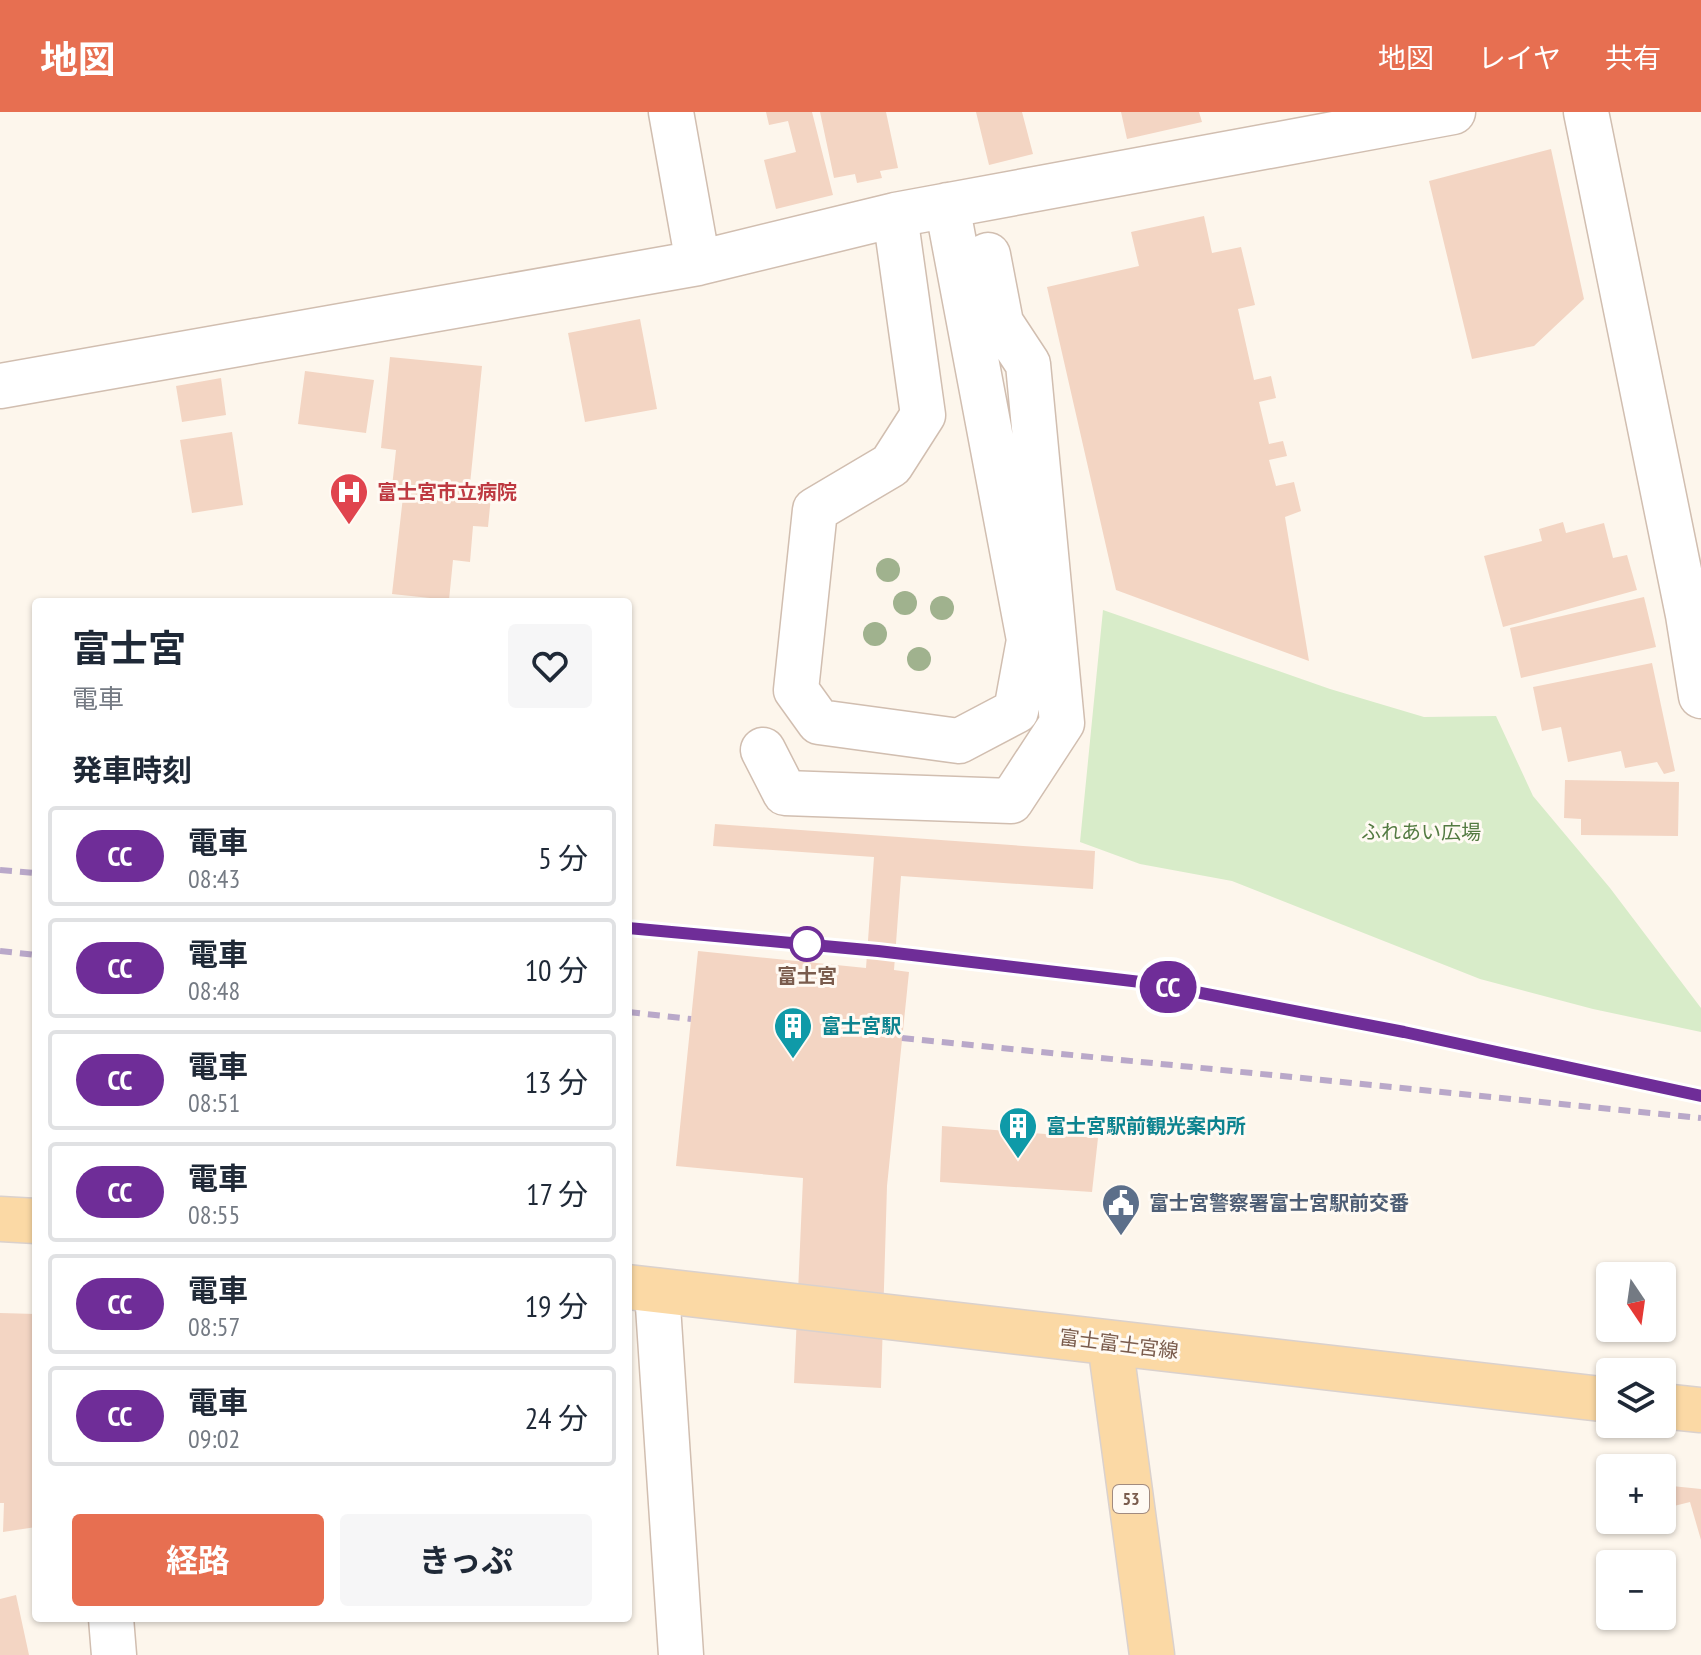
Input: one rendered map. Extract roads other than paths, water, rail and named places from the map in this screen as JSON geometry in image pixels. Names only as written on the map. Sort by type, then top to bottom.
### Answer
[{"type":"main road","points":[[0,1219],[32,1221]]},
{"type":"main road","name":"富士富士宮線","points":[[642,1289],[1596,1398]]},
{"type":"main road","name":"53","points":[[1110,1343],[1152,1655]]},
{"type":"main road","points":[[1676,1407],[1701,1410]]},
{"type":"street","points":[[671,112],[698,263]]},
{"type":"street","points":[[0,386],[698,263],[895,215],[1453,112]]},
{"type":"street","points":[[1586,112],[1688,615],[1701,696]]},
{"type":"street","points":[[895,215],[923,415],[891,465],[815,510],[796,690],[819,722],[959,741],[1016,711],[1029,640],[947,205]]},
{"type":"street","points":[[763,750],[785,793],[1011,801],[1062,723],[1028,364],[1001,323],[988,255]]},
{"type":"street","points":[[1648,419],[1701,526]]},
{"type":"street","points":[[642,1289],[681,1655]]},
{"type":"street","points":[[111,1622],[114,1655]]},
{"type":"railway","points":[[0,870],[32,873]]},
{"type":"railway","points":[[632,928],[878,951],[1149,983],[1404,1032],[1701,1096]]},
{"type":"railway","points":[[0,951],[32,955]]},
{"type":"railway","points":[[632,1012],[691,1019]]},
{"type":"railway","points":[[902,1038],[1701,1118]]},
{"type":"train","name":"CC","points":[[632,928],[878,951],[1149,983],[1404,1032],[1701,1096]]},
{"type":"place","name":"富士宮市立病院","points":[[349,526]]},
{"type":"place","name":"富士宮","points":[[807,944]]},
{"type":"place","name":"富士宮駅","points":[[793,1060]]},
{"type":"place","name":"富士宮駅前観光案内所","points":[[1018,1160]]},
{"type":"place","name":"富士宮警察署富士宮駅前交番","points":[[1121,1237]]},
{"type":"park label","name":"ふれあい広場","points":[[1421,832]]}]
